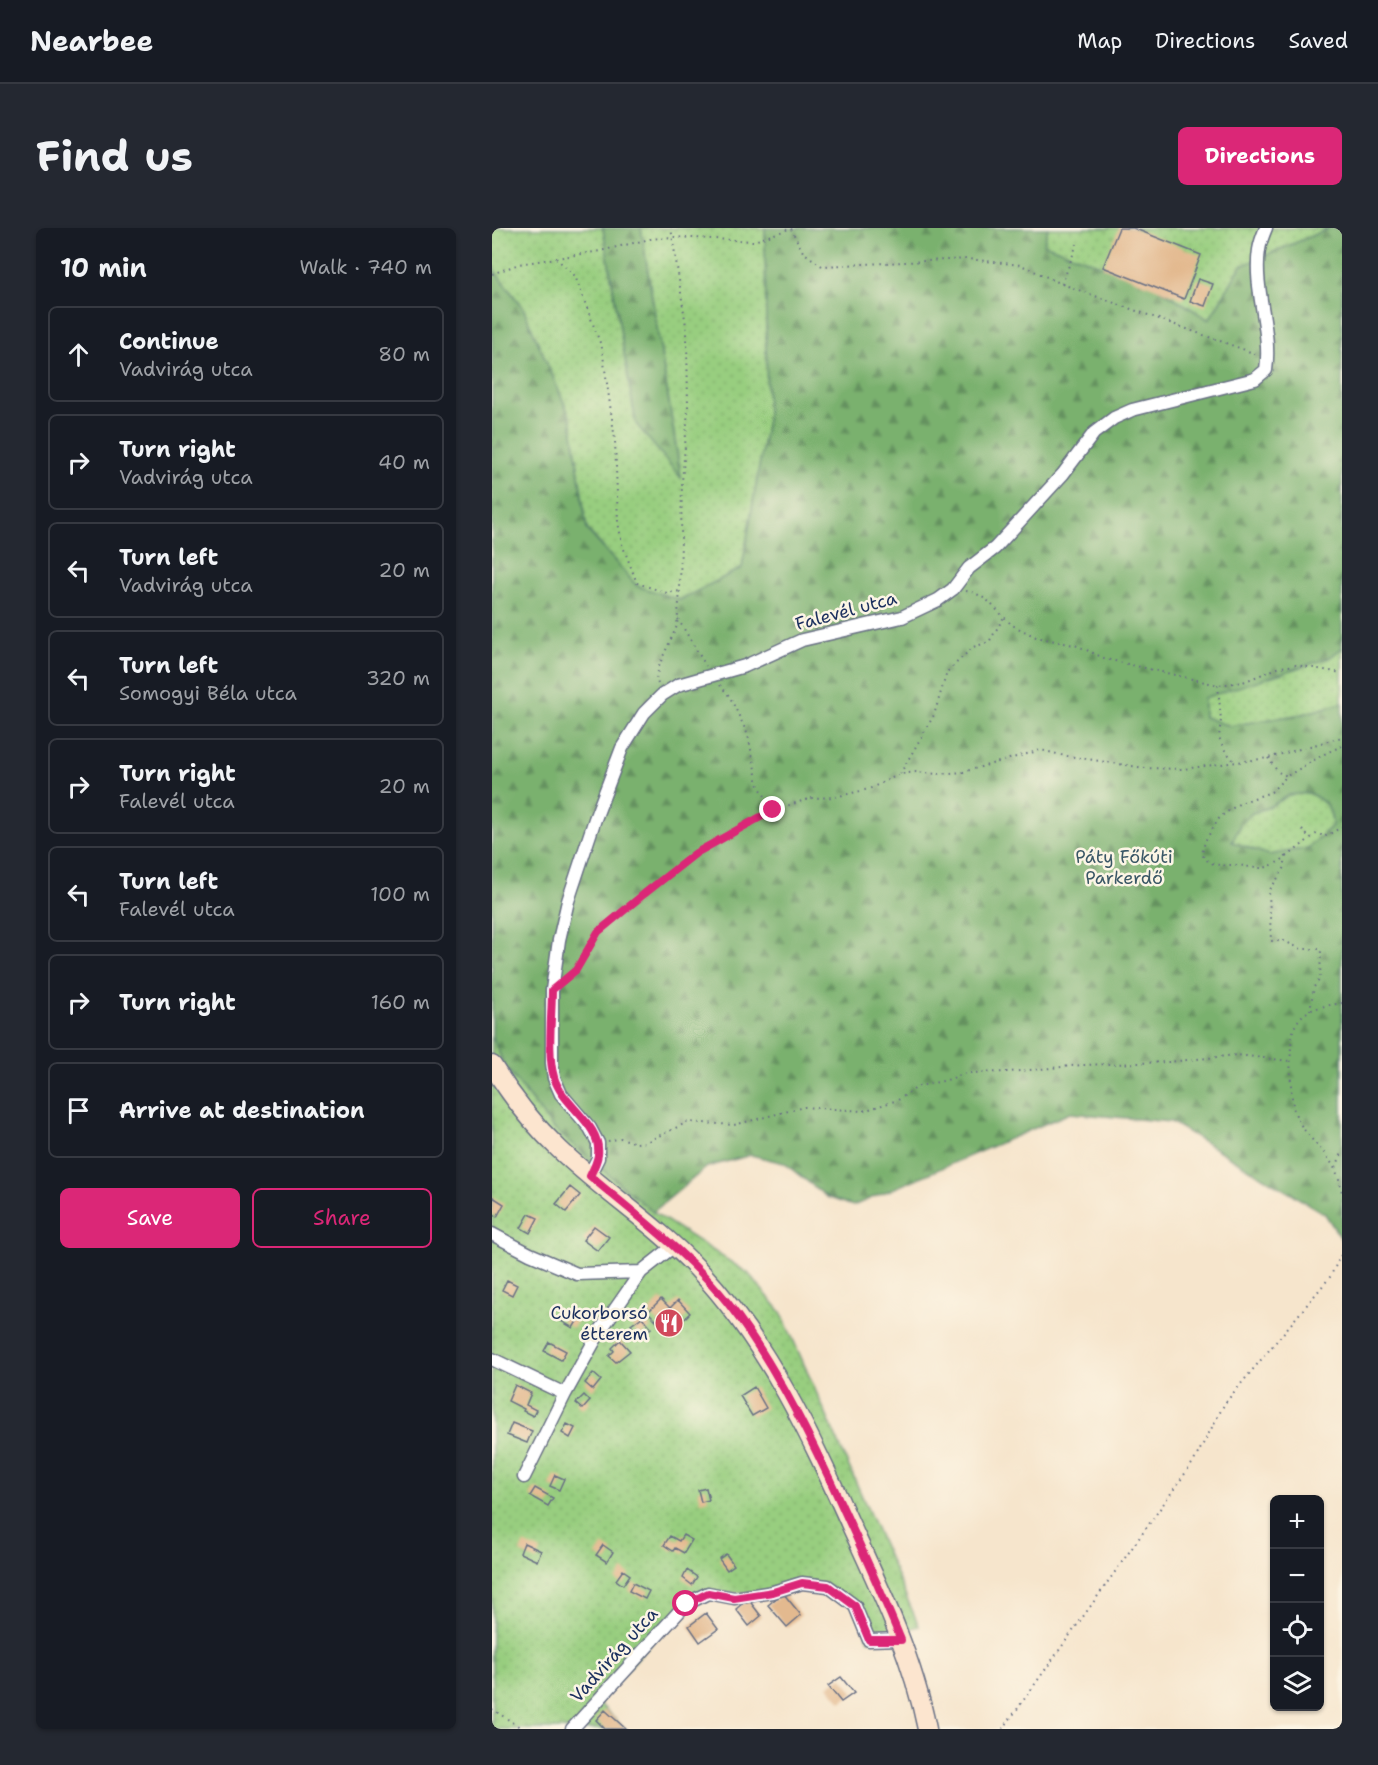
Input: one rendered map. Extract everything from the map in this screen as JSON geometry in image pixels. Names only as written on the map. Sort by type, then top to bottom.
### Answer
[{"type":"main road","points":[[492,1065],[507,1090],[533,1122],[590,1176],[674,1246],[726,1301],[757,1343],[783,1387],[839,1500],[901,1640],[918,1688],[927,1729]]},
{"type":"street","points":[[1266,228],[1259,249],[1258,273],[1268,358]]},
{"type":"street","name":"Falevél utca","points":[[598,1143],[590,1128],[561,1094],[554,1078],[552,990],[559,939],[568,901],[598,809],[621,748],[644,713],[662,695],[678,686],[745,666],[802,640],[902,617],[938,600],[952,589],[969,568],[995,548],[1063,474],[1094,433],[1114,418],[1132,410],[1255,379],[1266,370],[1268,358]]},
{"type":"street","points":[[590,1176],[598,1158],[598,1143]]},
{"type":"street","points":[[492,1234],[530,1254],[577,1274],[641,1272]]},
{"type":"street","points":[[524,1477],[565,1394],[600,1331],[641,1272],[674,1246]]},
{"type":"street","points":[[492,1359],[565,1394]]},
{"type":"street","name":"Vadvirág utca","points":[[572,1729],[686,1604],[708,1593],[734,1598],[773,1592],[802,1583],[828,1586],[855,1606],[869,1640],[901,1640]]},
{"type":"path","points":[[662,695],[656,680],[657,672],[677,626],[678,617],[682,482],[688,410],[687,332],[671,228]]},
{"type":"path","points":[[492,274],[519,264],[600,251],[650,239],[673,237],[754,241],[792,228],[803,252],[822,266],[968,259],[1021,265],[1062,284],[1268,358]]},
{"type":"path","points":[[1062,284],[1077,244]]},
{"type":"path","points":[[556,258],[575,276],[602,348],[615,440],[618,522],[622,544],[633,577],[637,583],[667,593],[680,591]]},
{"type":"path","points":[[952,589],[981,597],[1012,625],[1036,638],[1078,646],[1106,659],[1218,685],[1243,682],[1280,667],[1296,665],[1342,673]]},
{"type":"path","points":[[900,774],[934,715],[947,672],[973,647],[989,642],[1004,616]]},
{"type":"path","points":[[678,617],[712,675],[730,697],[748,735],[759,784],[773,810]]},
{"type":"path","points":[[1218,685],[1221,720],[1219,737],[1224,749],[1235,762]]},
{"type":"path","points":[[552,990],[576,970],[598,932],[644,894],[696,853],[773,810],[812,798],[835,797],[869,789],[900,774],[963,772],[1041,750],[1145,768],[1184,770],[1268,758],[1342,736]]},
{"type":"path","points":[[1342,746],[1287,776],[1271,792],[1240,803],[1220,817],[1205,841],[1202,854],[1206,861],[1216,865],[1268,867],[1318,833],[1324,837],[1342,827]]},
{"type":"path","points":[[1268,758],[1278,772],[1287,776]]},
{"type":"path","points":[[1302,830],[1310,838]]},
{"type":"path","points":[[1286,856],[1284,869],[1269,891],[1271,941],[1284,941],[1301,949],[1321,949],[1320,979],[1314,987],[1310,1011]]},
{"type":"path","points":[[1342,1004],[1304,1014],[1293,1029],[1290,1061],[1294,1110],[1304,1128],[1334,1163],[1341,1182],[1342,1194]]},
{"type":"path","points":[[598,1143],[621,1138],[636,1143],[646,1142],[688,1122],[734,1125],[804,1107],[863,1111],[898,1100],[920,1086],[966,1073],[1168,1062],[1237,1055],[1290,1061]]},
{"type":"path","points":[[1336,1169],[1342,1154]]},
{"type":"path","points":[[1003,1729],[1194,1461],[1225,1404],[1330,1276],[1342,1252]]},
{"type":"path","points":[[492,1709],[523,1729]]},
{"type":"green space","points":[[492,228],[603,228],[636,424],[681,476],[641,228],[765,228],[767,420],[742,568],[680,600],[637,586],[587,529],[571,419],[523,308],[492,267]]},
{"type":"green space","points":[[603,228],[641,228],[681,478],[636,424]]},
{"type":"green space","name":"Páty Főkúti Parkerdő","points":[[765,228],[1048,228],[1044,244],[1154,285],[1209,320],[1241,266],[1330,228],[1342,228],[1342,648],[1329,658],[1204,698],[1204,717],[1229,726],[1303,714],[1342,703],[1342,1240],[1325,1214],[1171,1122],[1070,1113],[853,1206],[827,1197],[784,1163],[751,1155],[707,1167],[653,1212],[552,1127],[504,1065],[492,1035],[492,267],[523,308],[571,419],[587,530],[637,586],[680,600],[742,568],[767,420]],"holes":[[[1309,793],[1327,806],[1331,814],[1332,826],[1308,848],[1269,855],[1232,842],[1240,825],[1252,813],[1269,807],[1289,795]]]},
{"type":"green space","points":[[1048,228],[1330,228],[1241,266],[1209,320],[1154,285],[1043,244]]},
{"type":"green space","points":[[1342,648],[1342,703],[1303,714],[1229,726],[1204,717],[1204,697],[1329,658]]},
{"type":"green space","points":[[1309,793],[1327,806],[1331,814],[1332,826],[1308,848],[1269,855],[1232,842],[1240,825],[1252,813],[1269,807],[1289,795]]},
{"type":"green space","points":[[492,1035],[504,1065],[552,1127],[653,1212],[748,1273],[781,1312],[919,1626],[869,1640],[855,1606],[828,1586],[773,1592],[708,1593],[686,1604],[598,1702],[625,1729],[492,1729]]},
{"type":"building","points":[[1119,228],[1133,228],[1201,255],[1184,299],[1103,267]]},
{"type":"building","points":[[1198,279],[1213,284],[1205,306],[1190,301]]},
{"type":"building","points":[[570,1187],[580,1195],[566,1212],[556,1204]]},
{"type":"building","points":[[493,1197],[504,1204],[497,1217],[492,1214]]},
{"type":"building","points":[[529,1214],[538,1218],[530,1233],[521,1228]]},
{"type":"building","points":[[594,1226],[609,1237],[598,1251],[583,1240]]},
{"type":"building","points":[[507,1280],[517,1285],[512,1295],[502,1290]]},
{"type":"building","name":"Cukorborsó étterem","points":[[661,1299],[670,1308],[678,1300],[690,1313],[669,1333],[648,1312]]},
{"type":"building","points":[[567,1311],[579,1318],[573,1328],[561,1321]]},
{"type":"building","points":[[642,1317],[651,1328],[639,1336],[631,1325]]},
{"type":"building","points":[[620,1340],[630,1351],[616,1362],[609,1356],[614,1351],[612,1348]]},
{"type":"building","points":[[549,1342],[566,1351],[561,1360],[544,1351]]},
{"type":"building","points":[[593,1373],[601,1380],[593,1390],[585,1383]]},
{"type":"building","points":[[515,1385],[531,1393],[526,1405],[536,1410],[533,1416],[508,1401]]},
{"type":"building","points":[[754,1387],[766,1408],[752,1416],[740,1396]]},
{"type":"building","points":[[584,1395],[590,1401],[583,1409],[576,1403]]},
{"type":"building","points":[[512,1423],[532,1431],[527,1443],[507,1435]]},
{"type":"building","points":[[567,1424],[575,1428],[570,1438],[562,1433]]},
{"type":"building","points":[[555,1475],[564,1479],[559,1490],[550,1486]]},
{"type":"building","points":[[535,1488],[553,1498],[548,1506],[530,1496]]},
{"type":"building","points":[[706,1488],[709,1500],[701,1502],[698,1490]]},
{"type":"building","points":[[683,1535],[692,1540],[684,1553],[675,1548],[673,1551],[664,1545],[670,1536],[679,1541]]},
{"type":"building","points":[[524,1543],[541,1551],[537,1561],[520,1553]]},
{"type":"building","points":[[603,1545],[613,1552],[607,1562],[596,1555]]},
{"type":"building","points":[[726,1554],[734,1565],[727,1570],[719,1559]]},
{"type":"building","points":[[623,1570],[630,1575],[623,1585],[616,1580]]},
{"type":"building","points":[[687,1570],[697,1577],[692,1585],[683,1578]]},
{"type":"building","points":[[633,1583],[649,1591],[645,1599],[629,1591]]},
{"type":"building","points":[[783,1593],[801,1615],[787,1627],[768,1605]]},
{"type":"building","points":[[748,1599],[761,1616],[749,1626],[736,1609]]},
{"type":"building","points":[[706,1613],[718,1629],[700,1642],[689,1626]]},
{"type":"building","points":[[841,1677],[854,1693],[841,1702],[828,1686]]},
{"type":"building","points":[[605,1710],[626,1729],[605,1729],[596,1720]]},
{"type":"place","name":"Cukorborsó étterem","points":[[669,1323]]},
{"type":"route","points":[[686,1604],[708,1593],[734,1598],[773,1592],[802,1583],[828,1586],[855,1606],[869,1640],[901,1640],[812,1443],[757,1343],[726,1301],[697,1268],[590,1176],[598,1158],[598,1143],[590,1128],[561,1094],[554,1078],[552,990],[576,970],[598,932],[696,853],[773,810]]}]
